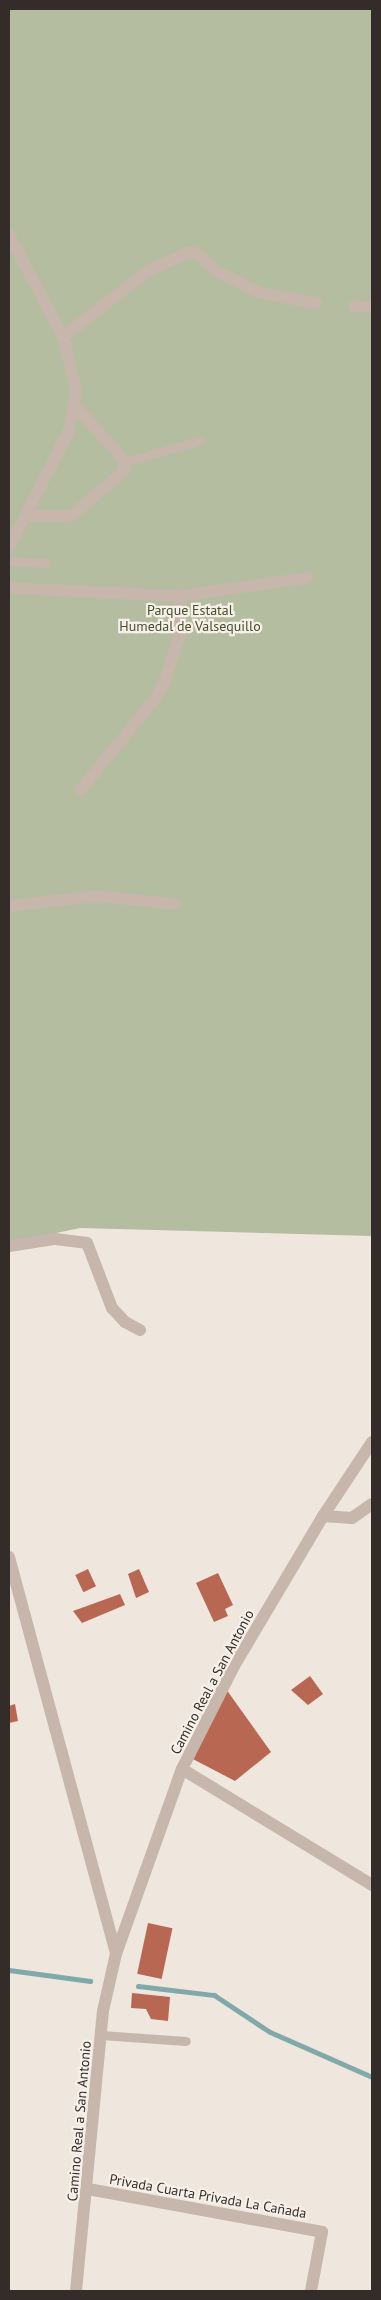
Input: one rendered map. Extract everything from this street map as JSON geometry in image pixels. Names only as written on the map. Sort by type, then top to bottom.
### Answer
[{"type":"street","points":[[9,235],[63,337],[72,369],[76,408],[69,431],[9,547]]},
{"type":"street","points":[[63,337],[148,271],[187,253],[196,253],[216,271],[260,293],[316,303]]},
{"type":"street","points":[[354,306],[372,307]]},
{"type":"street","points":[[26,516],[71,516],[118,479],[124,462],[76,408]]},
{"type":"street","points":[[9,588],[180,596],[307,578]]},
{"type":"street","points":[[81,789],[155,699],[165,681],[180,634],[180,596]]},
{"type":"street","points":[[9,906],[97,896],[174,904]]},
{"type":"street","points":[[9,1246],[55,1238],[81,1240],[90,1247],[112,1308],[125,1322],[140,1330]]},
{"type":"street","name":"Camino Real a San Antonio","points":[[76,2291],[88,2189],[101,2034],[116,1954],[182,1769],[234,1666],[323,1516],[372,1442]]},
{"type":"street","points":[[323,1516],[352,1518],[372,1504]]},
{"type":"street","name":"Camino Real a San Antonio","points":[[9,1558],[116,1954]]},
{"type":"street","points":[[182,1769],[372,1885]]},
{"type":"street","name":"Privada Cuarta Privada La Cañada","points":[[88,2189],[322,2232],[311,2291]]},
{"type":"lane","points":[[124,462],[198,441]]},
{"type":"lane","points":[[9,561],[46,563]]},
{"type":"lane","points":[[101,2034],[186,2041]]},
{"type":"green space","name":"Parque Estatal Humedal de Valsequillo","points":[[9,9],[372,9],[372,1236],[80,1228],[9,1243]]},
{"type":"building","points":[[88,1569],[96,1586],[83,1592],[75,1575]]},
{"type":"building","points":[[139,1569],[149,1592],[136,1598],[128,1574]]},
{"type":"building","points":[[218,1573],[233,1605],[225,1609],[228,1616],[214,1622],[196,1583]]},
{"type":"building","points":[[120,1594],[125,1605],[82,1623],[73,1611]]},
{"type":"building","points":[[310,1676],[323,1694],[308,1705],[291,1690]]},
{"type":"building","points":[[226,1689],[271,1752],[235,1781],[189,1757]]},
{"type":"building","points":[[15,1704],[18,1721],[9,1723],[9,1706]]},
{"type":"building","points":[[148,1923],[172,1928],[162,1979],[137,1974]]},
{"type":"building","points":[[132,1993],[170,1997],[168,2021],[151,2019],[146,2009],[131,2008]]},
{"type":"waterway","points":[[9,1970],[90,1981]]},
{"type":"waterway","points":[[138,1986],[214,1995],[270,2032],[372,2077]]}]
